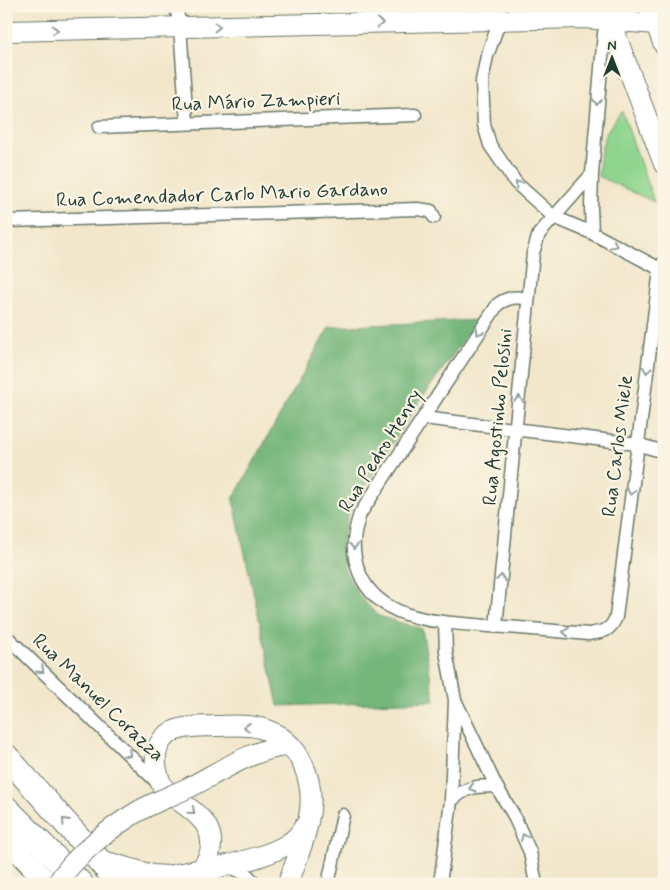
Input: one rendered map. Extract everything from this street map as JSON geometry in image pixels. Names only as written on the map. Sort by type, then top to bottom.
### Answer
[{"type":"highway","points":[[6,756],[103,862],[120,884]]},
{"type":"highway","points":[[6,808],[81,884]]},
{"type":"highway","points":[[6,839],[49,884]]},
{"type":"highway","points":[[103,862],[152,877],[168,878],[206,872]]},
{"type":"main road","points":[[6,31],[180,27],[455,14],[500,20],[584,18],[605,11],[653,15],[664,45]]},
{"type":"main road","points":[[605,11],[664,164]]},
{"type":"main road","points":[[288,884],[309,822],[310,806],[308,774],[290,745],[277,734],[259,728],[232,726],[189,727],[172,732],[157,747],[155,758],[157,773],[163,788],[202,819],[209,832],[211,850],[206,872],[259,856],[288,844],[297,837],[309,822]]},
{"type":"main road","points":[[57,884],[77,858],[136,812],[192,786],[257,752],[273,747],[290,745]]},
{"type":"street","points":[[176,6],[180,27],[187,123]]},
{"type":"street","points":[[592,233],[590,207],[605,11]]},
{"type":"street","points":[[500,20],[486,56],[482,81],[484,125],[490,145],[516,183],[554,217],[592,233],[663,268]]},
{"type":"street","name":"Rua Mário Zampieri","points":[[99,127],[415,116]]},
{"type":"street","name":"Rua Agostinho Pelosini","points":[[496,626],[533,254],[539,234],[592,174]]},
{"type":"street","name":"Rua Comendador Carlo Mario Gardano","points":[[6,220],[418,208],[432,211],[434,217]]},
{"type":"street","name":"Rua Carlos Miele","points":[[613,626],[616,617],[637,444],[663,268]]},
{"type":"street","name":"Rua Pedro Henry","points":[[528,299],[506,298],[498,304],[423,418],[360,514],[353,545],[355,562],[371,594],[386,606],[405,613],[445,622],[588,634],[602,632],[613,626]]},
{"type":"street","points":[[423,418],[637,444],[664,452]]},
{"type":"street","points":[[440,884],[452,801],[455,700],[446,652],[445,622]]},
{"type":"street","name":"Rua Manuel Corazza","points":[[6,636],[163,788]]},
{"type":"street","points":[[455,700],[496,786],[513,814],[530,852],[536,884]]},
{"type":"street","points":[[452,801],[469,788],[496,786]]},
{"type":"street","points":[[328,884],[343,815]]},
{"type":"street","points":[[206,872],[246,874],[256,884]]},
{"type":"green space","points":[[622,111],[654,202],[598,176],[600,156],[606,134]]},
{"type":"green space","points":[[478,320],[412,412],[349,513],[341,542],[344,569],[360,597],[379,616],[422,629],[435,701],[278,706],[233,499],[329,327]]}]
